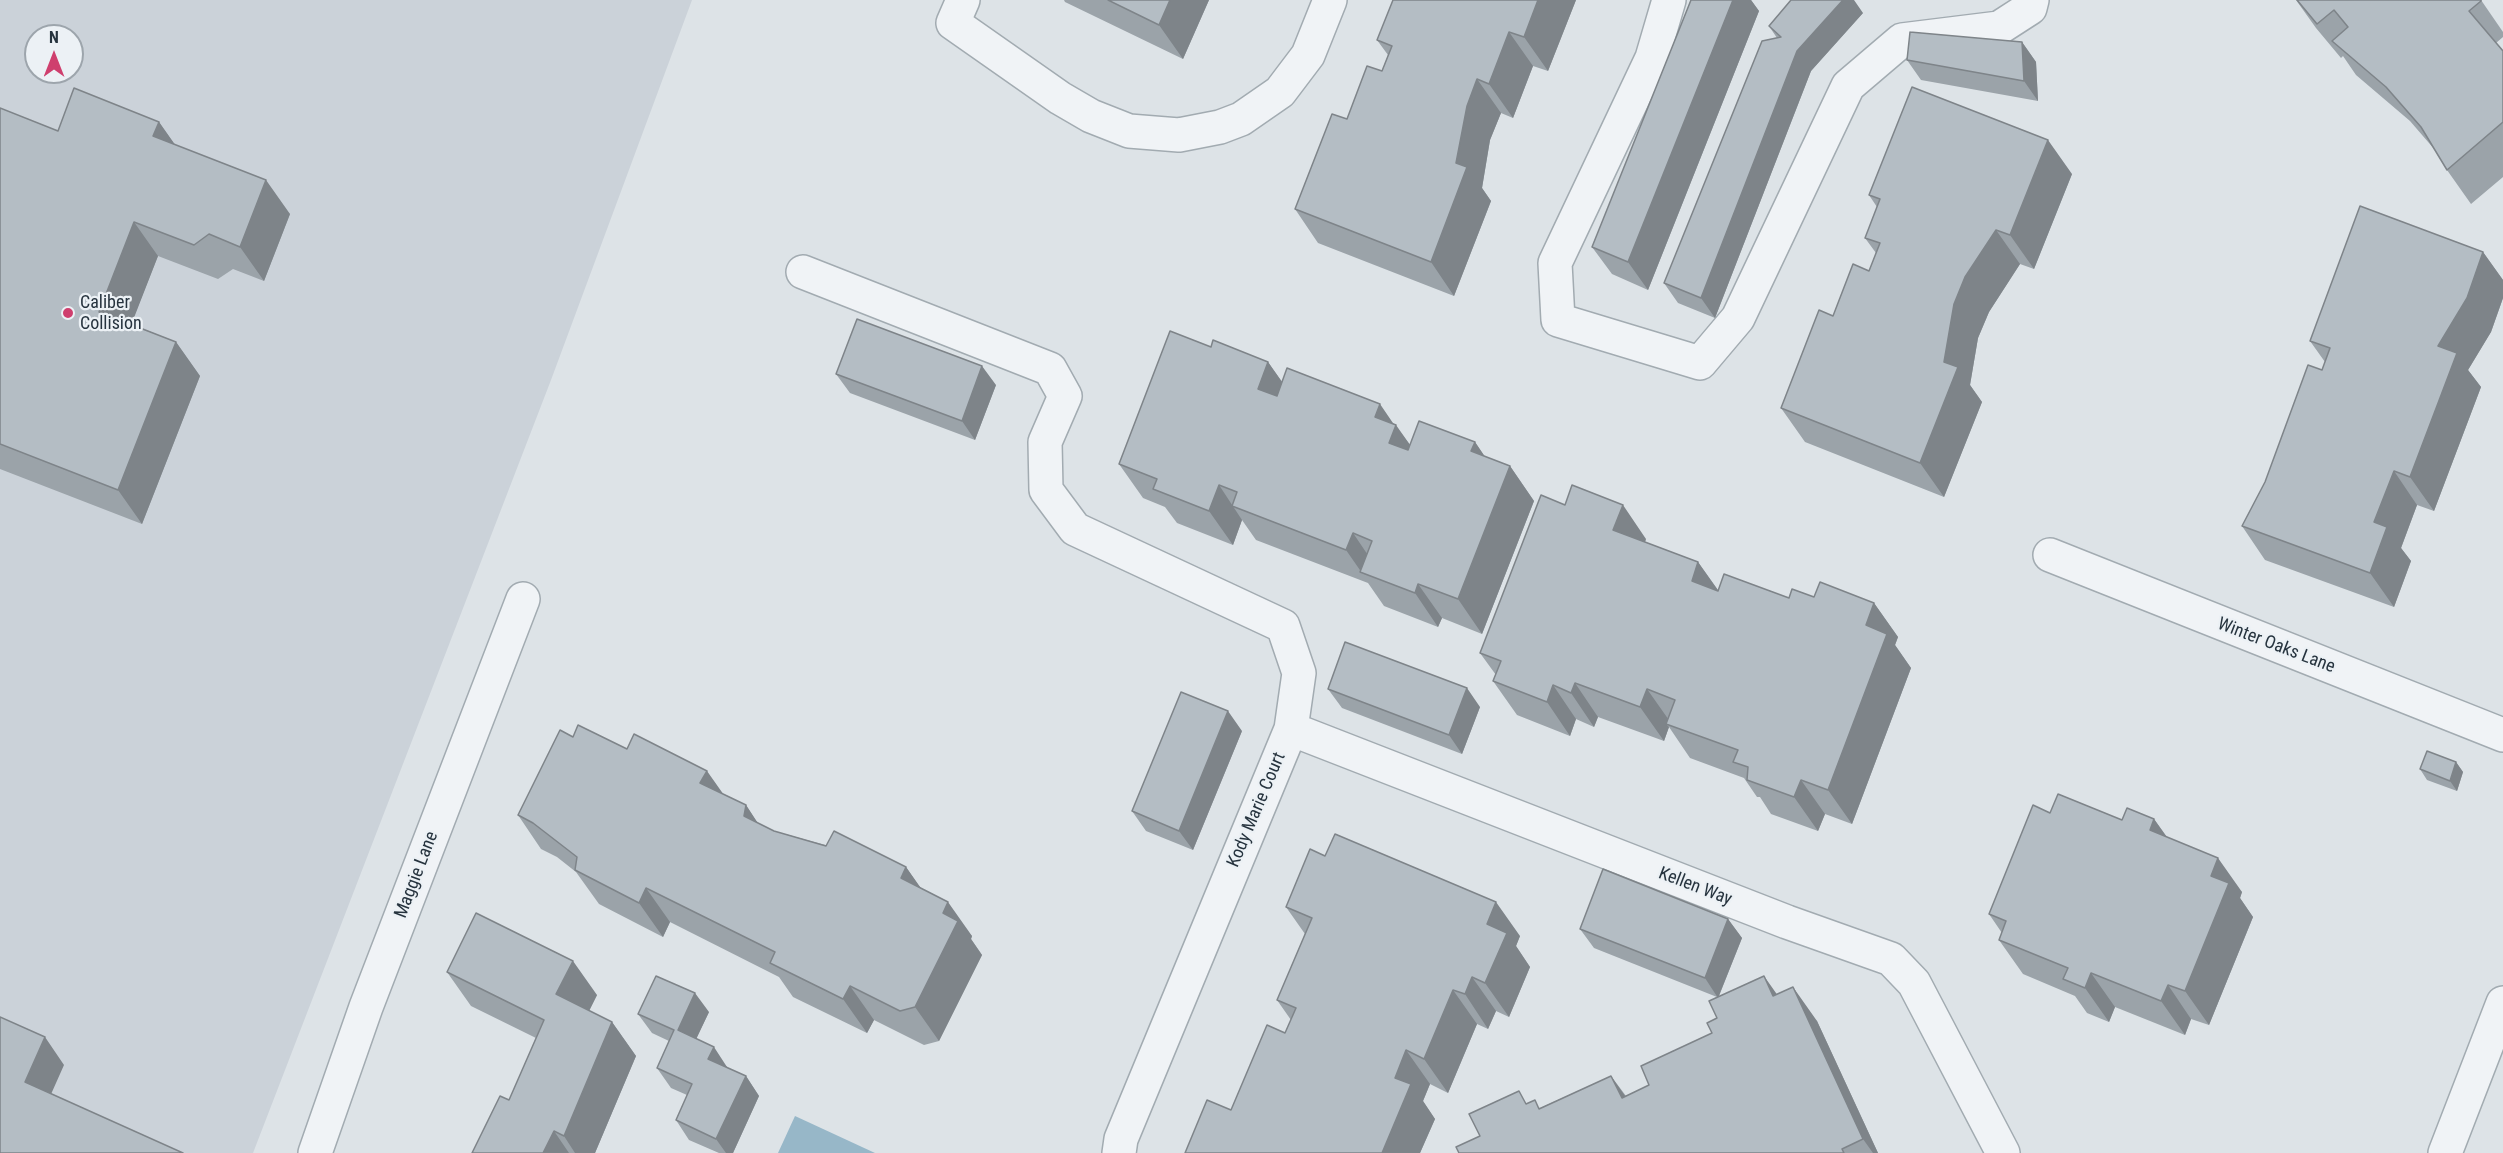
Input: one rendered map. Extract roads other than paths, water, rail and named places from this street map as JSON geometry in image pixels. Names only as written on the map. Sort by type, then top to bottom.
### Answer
[{"type":"street","points":[[958,11],[1060,98],[1091,116],[1129,132],[1179,135],[1220,127],[1241,118],[1280,92],[1308,55],[1330,0]]},
{"type":"street","points":[[1669,0],[1652,58],[1555,263],[1558,320],[1700,363],[1738,318],[1848,86],[1902,40],[1999,28],[2030,8],[2032,0]]},
{"type":"street","name":"Kody Marie Court","points":[[803,272],[1050,369],[1065,396],[1045,442],[1046,490],[1075,529],[1282,626],[1299,673],[1290,729],[1120,1139],[1119,1153]]},
{"type":"street","name":"Winter Oaks Lane","points":[[2050,555],[2503,735]]},
{"type":"street","name":"Maggie Lane","points":[[315,1153],[366,1007],[523,599]]},
{"type":"street","name":"Kellen Way","points":[[1290,729],[1787,922],[1891,959],[1914,983],[2003,1153]]},
{"type":"street","points":[[2445,1153],[2503,1002]]},
{"type":"water","points":[[795,1116],[875,1153],[778,1153]]},
{"type":"place","name":"Caliber Collision","points":[[68,313]]}]
